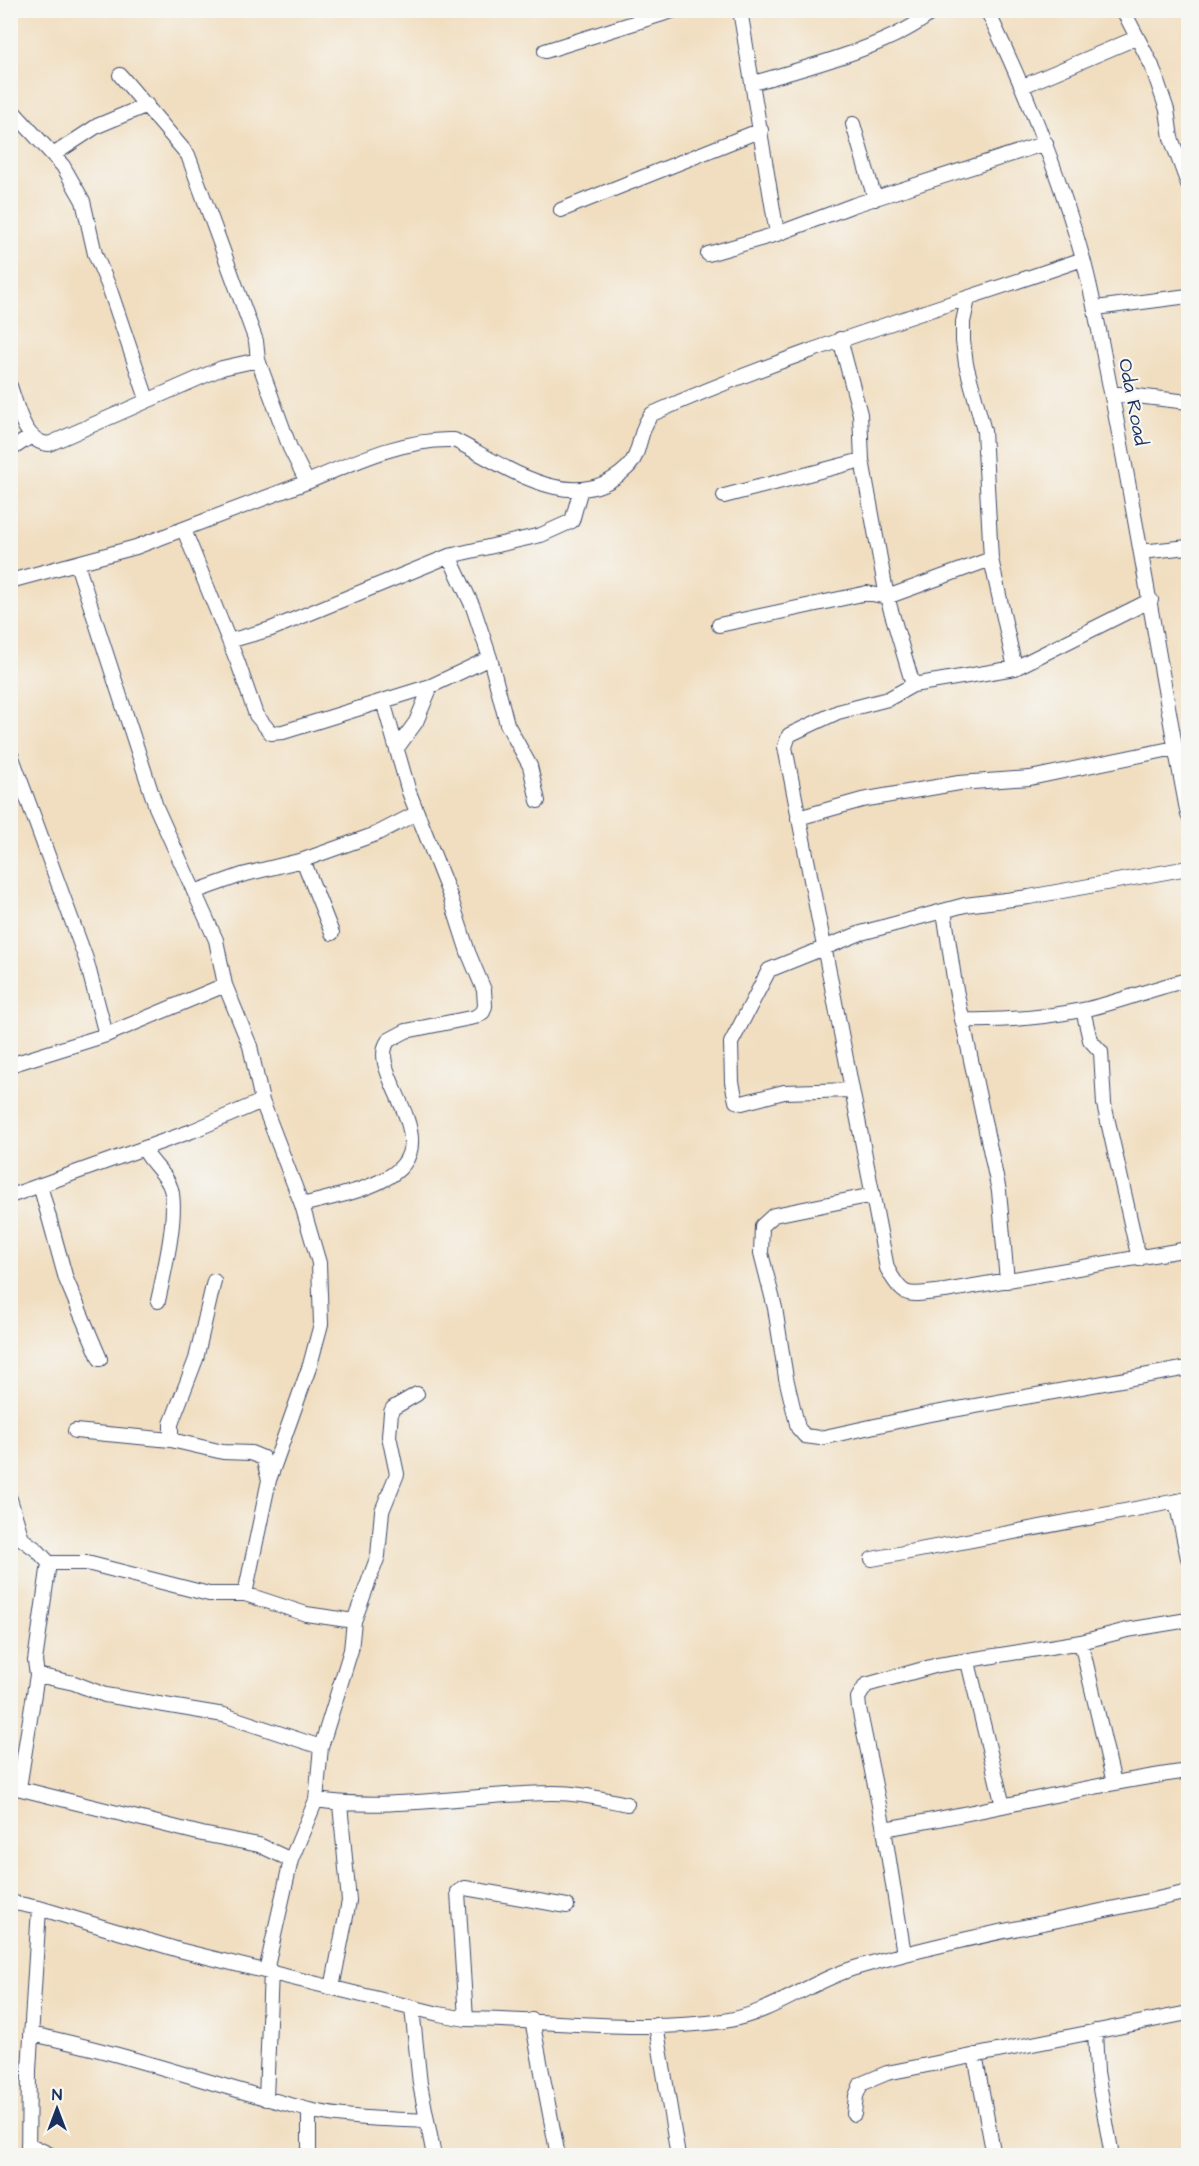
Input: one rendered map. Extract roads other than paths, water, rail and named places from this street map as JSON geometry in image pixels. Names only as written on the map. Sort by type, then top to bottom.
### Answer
[{"type":"street","points":[[545,51],[675,10]]},
{"type":"street","points":[[740,10],[777,234]]},
{"type":"street","points":[[753,83],[832,59],[922,22],[934,10]]},
{"type":"street","name":"Oda Road","points":[[987,10],[1023,86],[1046,143],[1096,308],[1151,600],[1188,815]]},
{"type":"street","points":[[1123,10],[1152,66],[1167,110],[1171,138],[1188,184]]},
{"type":"street","points":[[1023,86],[1136,38]]},
{"type":"street","points":[[120,75],[188,155],[256,341],[258,360],[290,448],[307,482]]},
{"type":"street","points":[[53,155],[97,126],[147,105]]},
{"type":"street","points":[[10,108],[72,179],[83,201],[95,254],[110,287],[147,399]]},
{"type":"street","points":[[853,124],[875,199]]},
{"type":"street","points":[[561,210],[761,130]]},
{"type":"street","points":[[708,254],[777,234],[1046,143]]},
{"type":"street","points":[[10,581],[77,564],[184,530],[363,460],[435,439],[454,440],[558,490],[580,492],[616,477],[628,467],[652,414],[840,339],[968,299],[1083,259]]},
{"type":"street","points":[[1096,308],[1188,296]]},
{"type":"street","points":[[968,299],[963,322],[963,341],[966,364],[984,431],[991,559],[1015,668]]},
{"type":"street","points":[[840,339],[860,414],[862,460],[887,597],[913,685]]},
{"type":"street","points":[[10,386],[30,437],[40,443],[59,441],[147,399],[238,362],[258,360]]},
{"type":"street","points":[[1111,393],[1188,402]]},
{"type":"street","points":[[10,450],[30,437]]},
{"type":"street","points":[[724,496],[862,460]]},
{"type":"street","points":[[229,641],[271,629],[449,556],[541,535],[572,521],[580,492]]},
{"type":"street","points":[[184,530],[256,715],[272,733],[431,686],[490,658]]},
{"type":"street","points":[[1141,552],[1188,547]]},
{"type":"street","points":[[449,556],[473,607],[490,658],[507,724],[530,766],[538,801]]},
{"type":"street","points":[[718,625],[867,593],[887,597],[991,559]]},
{"type":"street","points":[[77,564],[156,807],[216,940],[225,986],[250,1046],[262,1101],[302,1205],[319,1263],[321,1324],[310,1365],[269,1480],[245,1594]]},
{"type":"street","points":[[1151,600],[1015,668],[913,685],[888,699],[838,712],[789,735],[785,747],[823,950],[840,1017],[887,1268],[898,1288],[903,1293],[945,1291],[1188,1249]]},
{"type":"street","points":[[397,748],[416,722],[431,686]]},
{"type":"street","points":[[302,1205],[382,1181],[402,1166],[406,1159],[412,1131],[385,1066],[384,1054],[389,1040],[406,1031],[475,1017],[485,1006],[482,981],[468,952],[450,896],[417,813],[383,701]]},
{"type":"street","points":[[798,818],[883,796],[959,783],[1030,778],[1175,748]]},
{"type":"street","points":[[10,752],[82,948],[106,1035]]},
{"type":"street","points":[[194,892],[242,875],[303,860],[376,834],[417,813]]},
{"type":"street","points":[[303,860],[332,933]]},
{"type":"street","points":[[852,1090],[784,1092],[742,1103],[736,1101],[733,1089],[732,1043],[769,970],[861,933],[965,905],[1029,897],[1188,868]]},
{"type":"street","points":[[944,911],[962,1020],[999,1191],[1007,1281]]},
{"type":"street","points":[[962,1020],[1009,1021],[1083,1010],[1156,987],[1188,980]]},
{"type":"street","points":[[10,1065],[106,1035],[225,986]]},
{"type":"street","points":[[1083,1010],[1090,1040],[1101,1052],[1104,1104],[1139,1259]]},
{"type":"street","points":[[10,1196],[208,1125],[262,1101]]},
{"type":"street","points":[[150,1146],[147,1154],[165,1176],[171,1189],[172,1200],[169,1249],[158,1301]]},
{"type":"street","points":[[40,1185],[66,1279],[100,1359]]},
{"type":"street","points":[[873,1195],[774,1215],[762,1226],[761,1253],[775,1308],[786,1378],[798,1428],[805,1436],[820,1438],[930,1414],[1188,1368]]},
{"type":"street","points":[[171,1440],[171,1424],[195,1359],[214,1281]]},
{"type":"street","points":[[266,2099],[269,1971],[291,1860],[316,1800],[321,1747],[351,1650],[354,1621],[378,1556],[382,1511],[397,1474],[389,1436],[391,1412],[393,1408],[417,1394]]},
{"type":"street","points":[[75,1431],[171,1440],[223,1452],[257,1455],[263,1458],[269,1480]]},
{"type":"street","points":[[10,1499],[22,1539],[49,1563],[87,1563],[209,1594],[245,1594],[306,1614],[341,1617],[354,1621]]},
{"type":"street","points":[[872,1559],[1182,1500],[1188,1558]]},
{"type":"street","points":[[49,1563],[35,1661],[37,1674],[15,1787],[202,1834],[259,1845],[291,1860]]},
{"type":"street","points":[[904,1954],[884,1829],[858,1698],[866,1685],[938,1665],[968,1662],[1081,1642],[1127,1630],[1188,1620]]},
{"type":"street","points":[[1081,1642],[1114,1783]]},
{"type":"street","points":[[968,1662],[1003,1806]]},
{"type":"street","points":[[37,1674],[114,1697],[224,1715],[321,1747]]},
{"type":"street","points":[[884,1829],[969,1815],[1114,1783],[1188,1771]]},
{"type":"street","points":[[316,1800],[340,1804],[549,1793],[627,1804]]},
{"type":"street","points":[[332,1988],[349,1901],[340,1804]]},
{"type":"street","points":[[466,2019],[458,1892],[465,1888],[567,1906]]},
{"type":"street","points":[[10,1902],[39,1908],[179,1950],[466,2019],[656,2025],[727,2020],[768,2009],[847,1970],[904,1954],[1188,1892]]},
{"type":"street","points":[[39,1908],[31,2034],[28,2150],[53,2156]]},
{"type":"street","points":[[412,2007],[427,2121],[434,2156]]},
{"type":"street","points":[[854,2114],[856,2096],[861,2084],[887,2073],[1188,2013]]},
{"type":"street","points":[[532,2020],[558,2156]]},
{"type":"street","points":[[656,2025],[678,2156]]},
{"type":"street","points":[[1095,2031],[1097,2072],[1112,2156]]},
{"type":"street","points":[[31,2034],[150,2064],[309,2110],[342,2115],[427,2121]]},
{"type":"street","points":[[975,2055],[994,2156]]},
{"type":"street","points":[[309,2110],[309,2156]]}]
